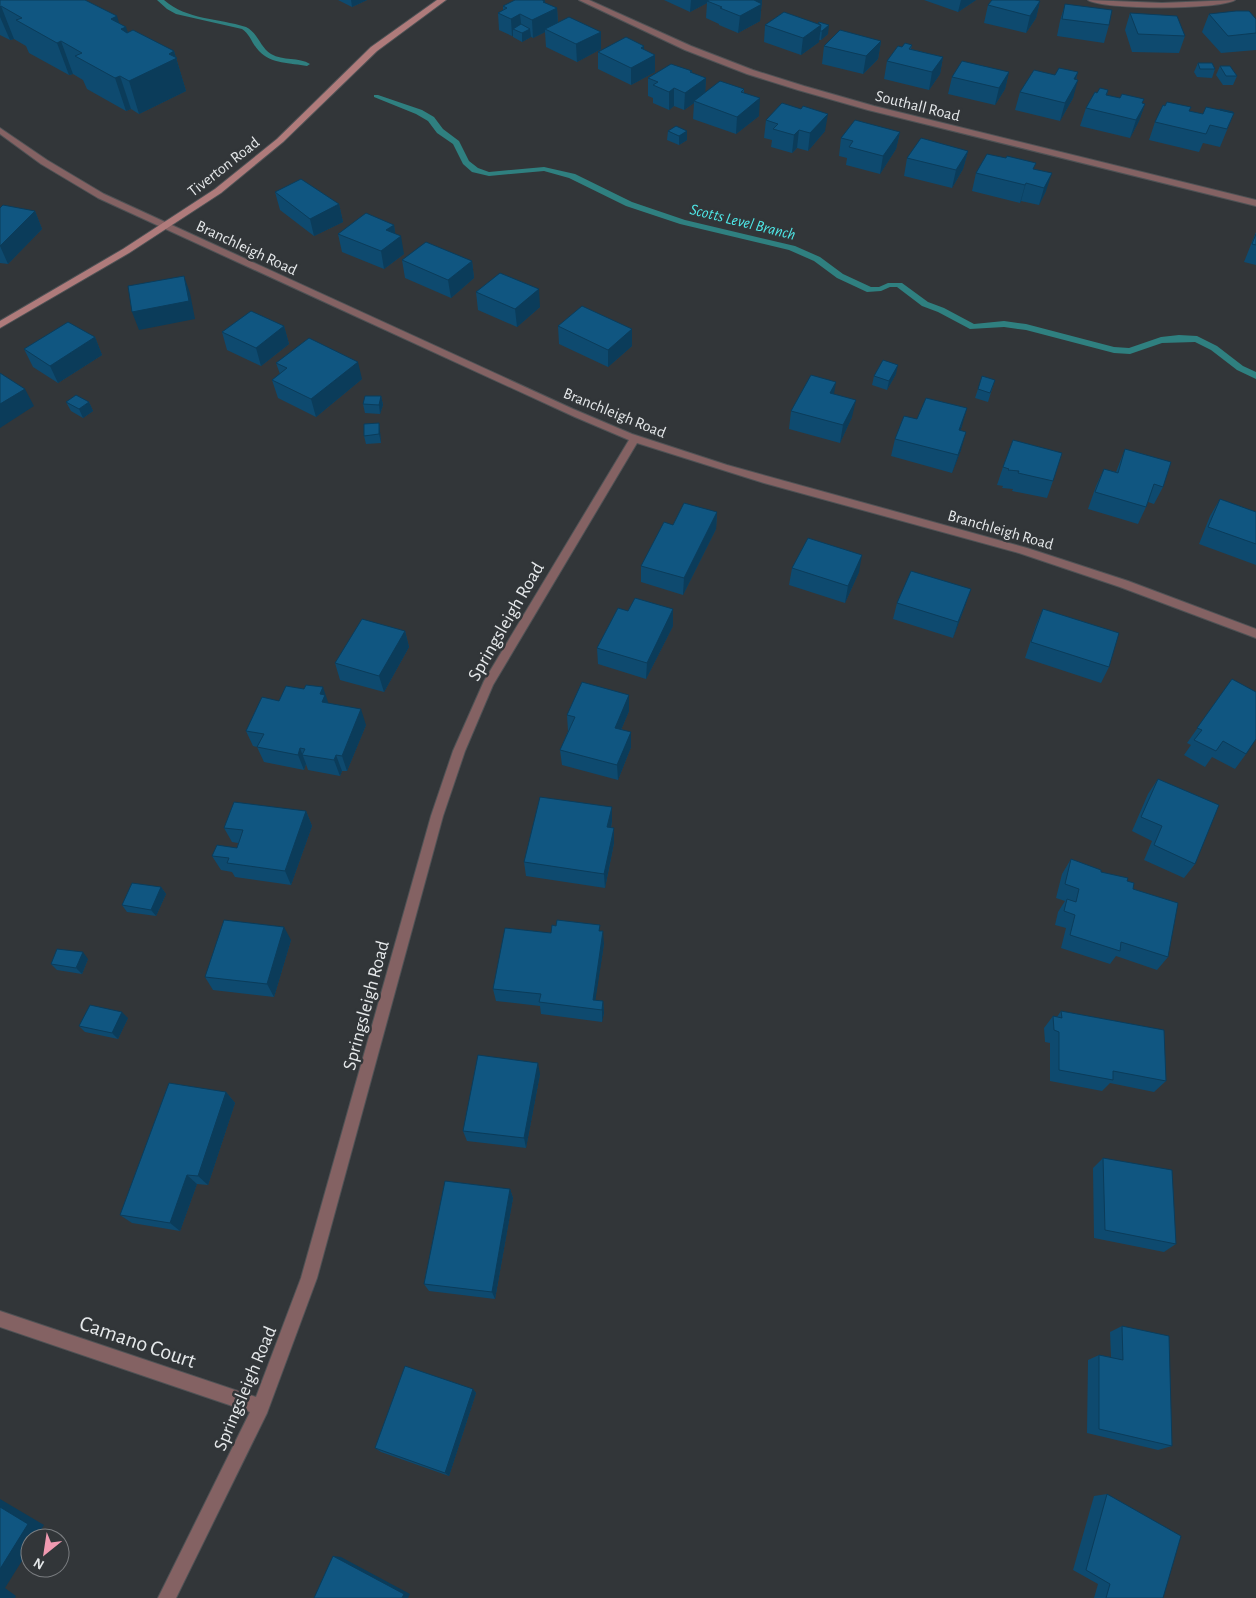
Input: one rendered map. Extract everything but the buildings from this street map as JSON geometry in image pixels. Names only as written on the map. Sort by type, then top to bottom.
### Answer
[{"type":"street","name":"Tiverton Road","points":[[0,325],[165,226],[248,168],[281,140],[374,49],[416,16],[442,0]]},
{"type":"street","name":"Southall Road","points":[[583,0],[688,48],[750,72],[801,88],[890,113],[1256,203]]},
{"type":"street","points":[[1092,0],[1168,6],[1208,4],[1231,0]]},
{"type":"street","name":"Branchleigh Road","points":[[0,130],[44,162],[101,196],[570,411],[635,438],[698,459],[989,540],[1102,575],[1196,609],[1256,634]]},
{"type":"street","name":"Springsleigh Road","points":[[167,1598],[261,1407],[308,1278],[434,826],[459,750],[488,684],[635,438]]},
{"type":"street","name":"Camano Court","points":[[0,1319],[261,1407]]},
{"type":"waterway","name":"Scotts Level Branch","points":[[160,0],[169,8],[189,17],[244,28],[250,32],[260,48],[268,55],[278,59],[307,64]]},
{"type":"waterway","name":"Scotts Level Branch","points":[[376,96],[419,112],[431,119],[440,131],[456,143],[466,162],[475,170],[489,174],[544,169],[572,176],[629,204],[683,222],[792,248],[817,259],[840,276],[870,290],[881,289],[888,285],[899,285],[925,304],[941,310],[973,327],[1004,324],[1026,327],[1114,350],[1130,351],[1161,340],[1197,339],[1214,348],[1240,368],[1256,376]]}]
